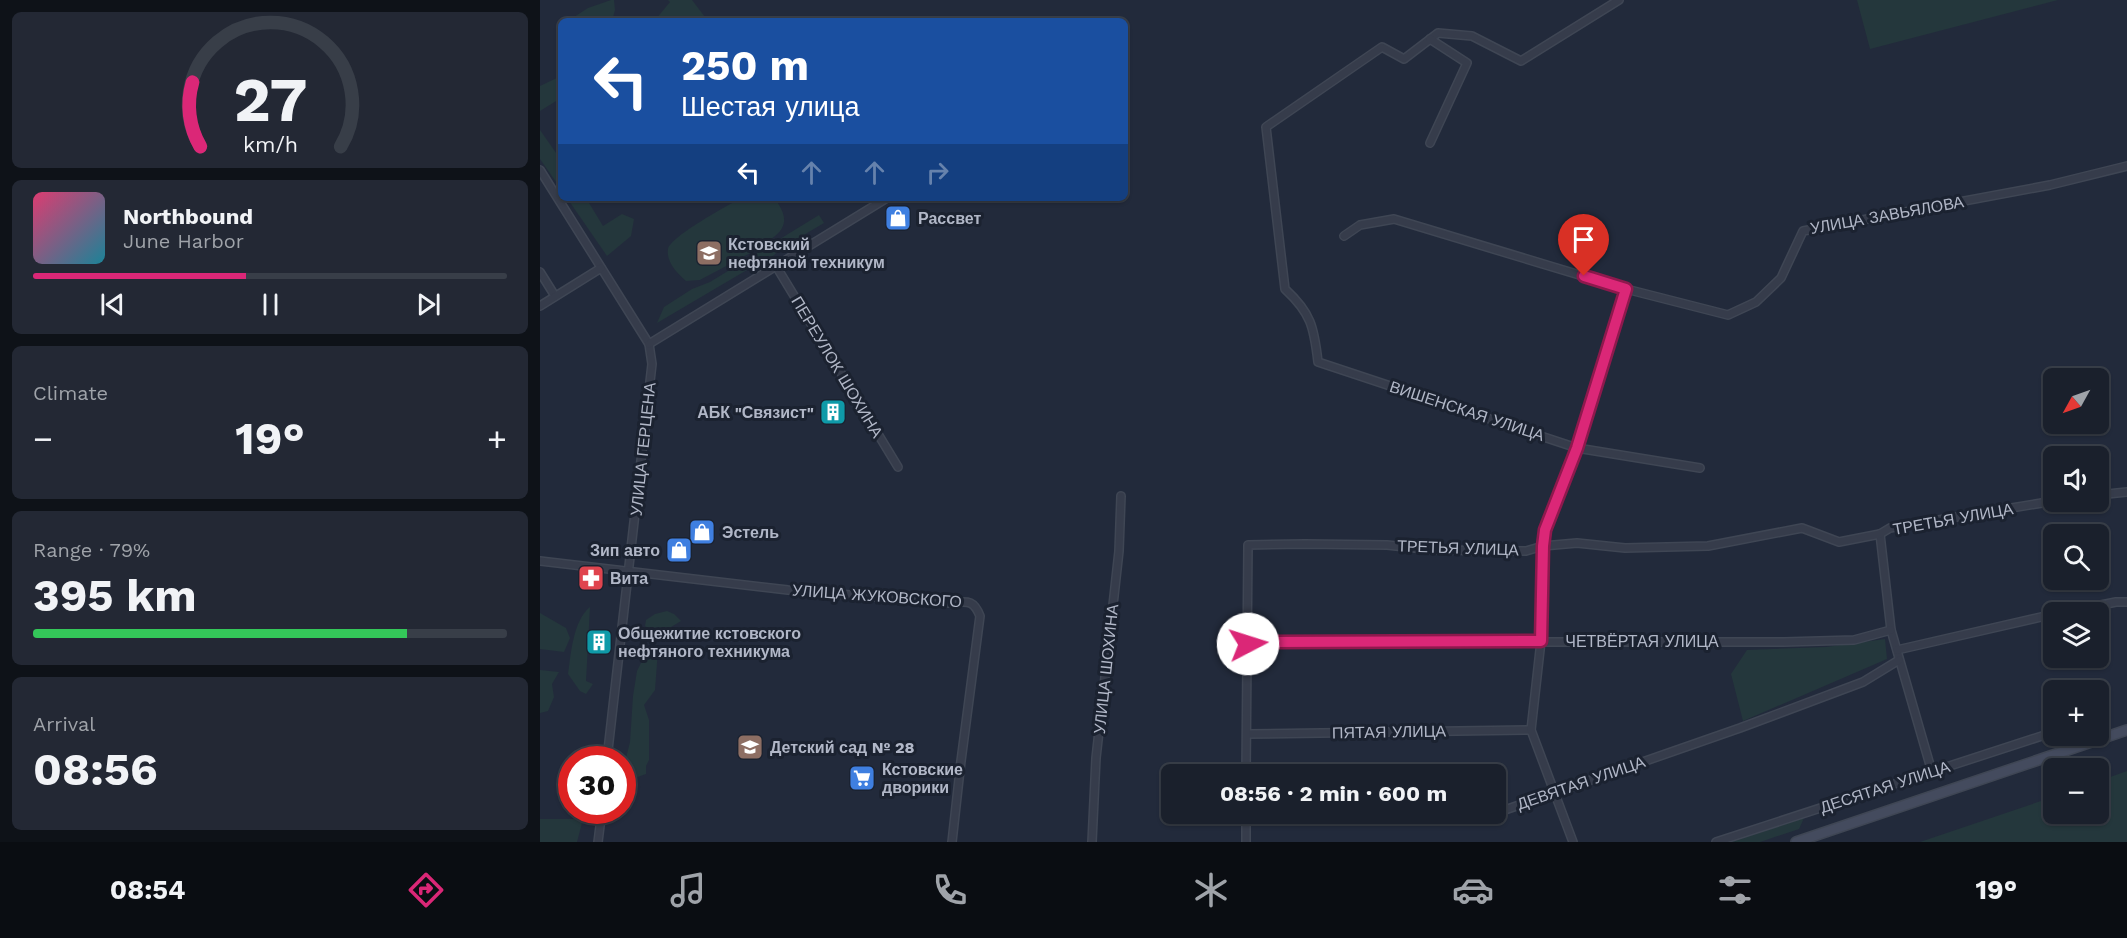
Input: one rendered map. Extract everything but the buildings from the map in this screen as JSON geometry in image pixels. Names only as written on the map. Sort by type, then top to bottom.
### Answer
[{"type":"main road","points":[[1796,842],[2127,730]]},
{"type":"street","points":[[1430,143],[1467,63],[1430,39],[1438,33],[1472,36],[1521,61],[1619,0]]},
{"type":"street","name":"ВИШЕНСКАЯ УЛИЦА","points":[[1430,39],[1404,59],[1383,47],[1266,127],[1285,289],[1300,303],[1314,329],[1318,362],[1577,448],[1700,468]]},
{"type":"street","name":"УЛИЦА ЗАВЬЯЛОВА","points":[[1344,236],[1360,225],[1394,219],[1626,289],[1728,315],[1756,302],[1781,278],[1803,231],[2050,185],[2127,166]]},
{"type":"street","name":"УЛИЦА ГЕРЦЕНА","points":[[540,170],[558,199]]},
{"type":"street","name":"УЛИЦА ГЕРЦЕНА","points":[[559,201],[649,344],[652,364],[608,746]]},
{"type":"street","points":[[649,344],[882,201]]},
{"type":"street","name":"ПЕРЕУЛОК ШОХИНА","points":[[776,266],[898,467]]},
{"type":"street","points":[[540,306],[601,268]]},
{"type":"street","points":[[540,272],[555,296]]},
{"type":"street","points":[[1573,842],[1531,730],[1541,641],[1543,546],[1545,530],[1577,448],[1626,289]]},
{"type":"street","points":[[2109,494],[2127,492]]},
{"type":"street","name":"УЛИЦА ШОХИНА","points":[[1092,842],[1095,759],[1119,551],[1121,496]]},
{"type":"street","name":"ТРЕТЬЯ УЛИЦА","points":[[1248,644],[1248,545],[1388,544],[1433,550],[1514,551],[1577,543],[1625,548],[1708,546],[1803,528],[1839,542],[1880,534],[1890,528],[2043,503]]},
{"type":"street","points":[[1880,534],[1891,630],[1932,772]]},
{"type":"street","name":"УЛИЦА ЖУКОВСКОГО","points":[[540,561],[788,590],[949,603],[970,602],[976,607],[980,616],[960,761],[952,842]]},
{"type":"street","points":[[2109,603],[2127,602]]},
{"type":"street","points":[[1898,650],[2043,617]]},
{"type":"street","name":"ЧЕТВЁРТАЯ УЛИЦА","points":[[1248,644],[1541,641],[1796,642],[1854,640],[1891,630]]},
{"type":"street","points":[[1246,764],[1248,644]]},
{"type":"street","name":"ДЕВЯТАЯ УЛИЦА","points":[[1506,810],[1740,728],[1863,682],[1899,660]]},
{"type":"street","name":"ПЯТАЯ УЛИЦА","points":[[1247,734],[1531,730]]},
{"type":"street","name":"ДЕСЯТАЯ УЛИЦА","points":[[1716,842],[2043,736]]},
{"type":"street","points":[[598,842],[600,824]]},
{"type":"street","points":[[1246,824],[1246,842]]},
{"type":"green space","points":[[614,0],[613,18],[573,18],[588,8]]},
{"type":"green space","points":[[668,0],[692,0],[706,18],[683,18],[682,16],[657,18],[670,2]]},
{"type":"green space","points":[[1857,0],[2058,0],[1870,49]]},
{"type":"green space","points":[[558,77],[558,100],[540,111],[540,86]]},
{"type":"green space","points":[[540,130],[558,156],[558,185],[540,159]]},
{"type":"green space","points":[[569,201],[588,201],[603,226],[622,214],[634,219],[631,236],[607,256]]},
{"type":"green space","points":[[736,201],[777,201],[784,216],[782,228],[769,241],[700,280],[686,281],[670,263],[668,249],[671,243],[700,222]]},
{"type":"green space","points":[[819,215],[824,223],[785,246],[763,264],[752,267],[657,323],[664,307],[692,289],[710,282]]},
{"type":"green space","points":[[590,607],[586,681],[593,684],[586,694],[580,691],[568,674],[576,629],[584,613]]},
{"type":"green space","points":[[667,611],[681,621],[656,636],[645,626],[646,620],[655,614]]},
{"type":"green space","points":[[540,613],[566,628],[570,638],[564,652],[540,649]]},
{"type":"green space","points":[[1885,639],[1887,659],[1743,721],[1731,674],[1747,650],[1826,647]]},
{"type":"green space","points":[[658,650],[655,690],[644,705],[649,720],[649,760],[646,774],[636,778],[636,746],[629,746],[633,696],[637,671],[646,653]]},
{"type":"green space","points":[[540,670],[559,672],[552,684],[554,697],[548,711],[540,713]]},
{"type":"green space","points":[[2127,771],[2127,842],[1920,842],[2043,800],[2043,824],[2109,824],[2109,777]]},
{"type":"green space","points":[[1804,818],[1799,829],[1760,842],[1731,842]]},
{"type":"green space","points":[[540,819],[558,819],[558,824],[582,824],[577,842],[540,842]]},
{"type":"place","name":"Рассвет","points":[[898,218]]},
{"type":"place","name":"Кстовский нефтяной техникум","points":[[709,253]]},
{"type":"place","name":"АБК \"Связист\"","points":[[833,412]]},
{"type":"place","name":"Эстель","points":[[702,532]]},
{"type":"place","name":"Зип авто","points":[[679,550]]},
{"type":"place","name":"Вита","points":[[591,578]]},
{"type":"place","name":"Общежитие кстовского нефтяного техникума","points":[[599,642]]},
{"type":"place","name":"Детский сад № 28","points":[[750,747]]},
{"type":"place","name":"Кстовские дворики","points":[[862,778]]},
{"type":"route","points":[[1248,644],[1541,641],[1545,530],[1577,448],[1626,289],[1584,276]]}]
